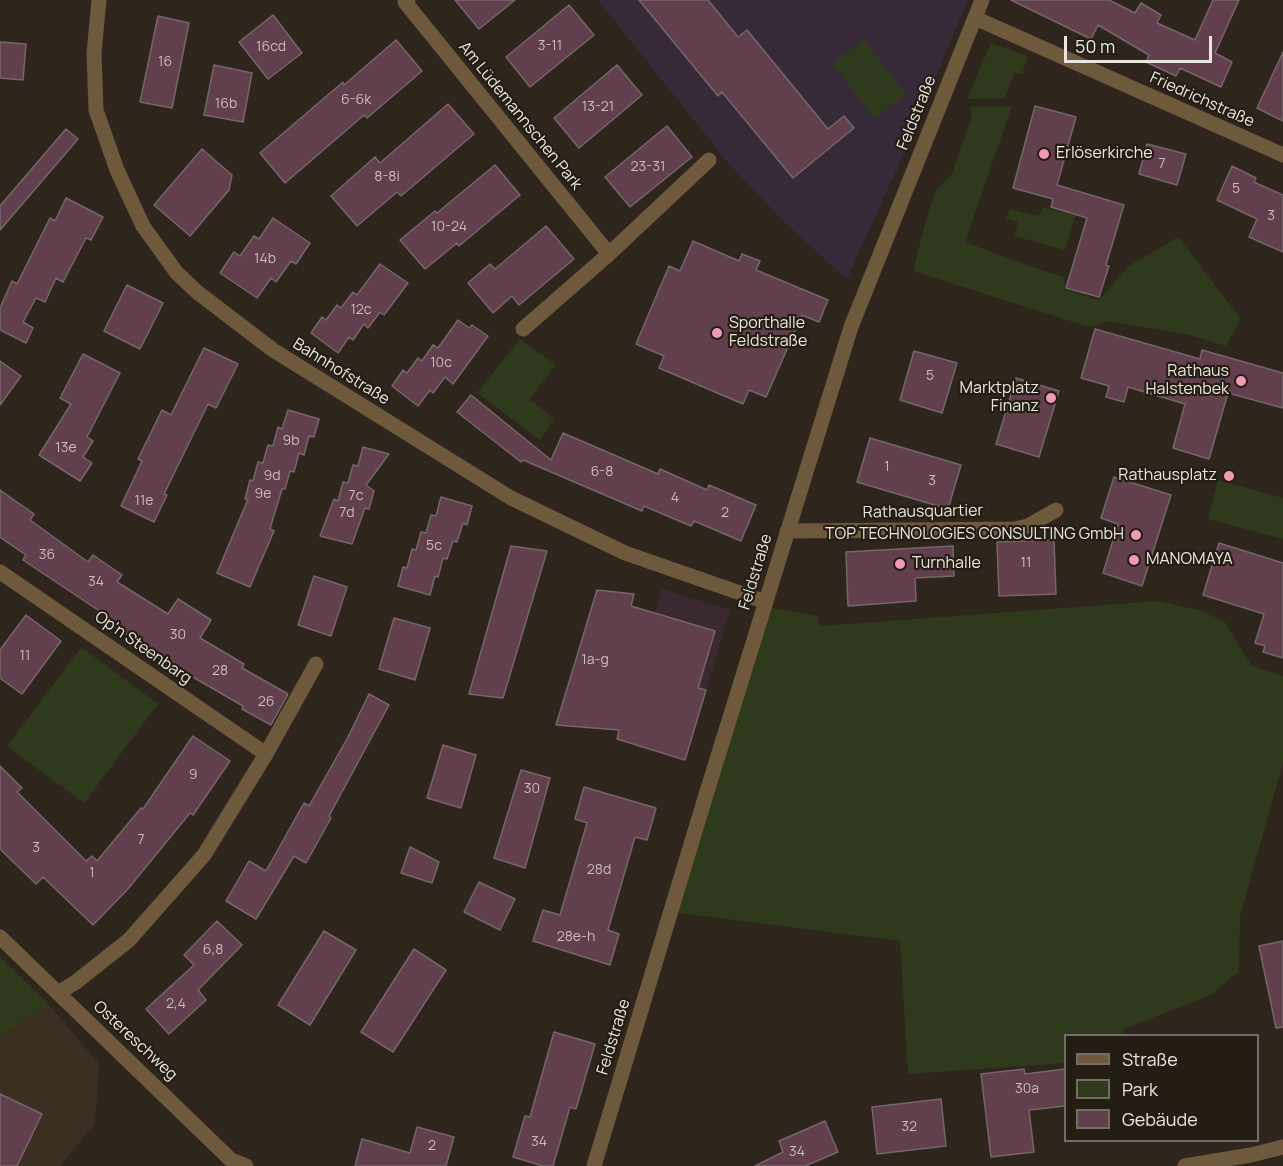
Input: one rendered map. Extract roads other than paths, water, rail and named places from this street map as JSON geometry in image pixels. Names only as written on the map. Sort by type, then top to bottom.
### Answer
[{"type":"street","name":"Bahnhofstraße","points":[[99,0],[94,53],[96,110],[117,170],[143,226],[176,272],[197,292],[273,350],[511,498],[625,553],[766,602]]},
{"type":"street","name":"Am Lüdemannschen Park","points":[[408,0],[405,2],[609,254]]},
{"type":"street","name":"Feldstraße","points":[[594,1166],[851,327],[982,0]]},
{"type":"street","name":"Friedrichstraße","points":[[975,18],[1283,155]]},
{"type":"street","points":[[524,329],[609,254],[708,160]]},
{"type":"street","name":"Rathausquartier","points":[[787,531],[1014,529],[1028,526],[1056,510]]},
{"type":"street","name":"Op'n Steenbarg","points":[[0,572],[266,754]]},
{"type":"street","points":[[58,993],[76,982],[129,939],[204,855],[266,754],[316,664]]},
{"type":"street","name":"Ostereschweg","points":[[0,938],[231,1160],[246,1166]]},
{"type":"street","points":[[1185,1166],[1252,1160],[1283,1147]]},
{"type":"place","name":"Erlöserkirche","points":[[1044,154]]},
{"type":"place","name":"Sporthalle Feldstraße","points":[[717,333]]},
{"type":"place","name":"Rathaus Halstenbek","points":[[1241,381]]},
{"type":"place","name":"Marktplatz Finanz","points":[[1051,398]]},
{"type":"place","name":"Rathausplatz","points":[[1229,476]]},
{"type":"place","name":"TOP TECHNOLOGIES CONSULTING GmbH","points":[[1136,535]]},
{"type":"place","name":"MANOMAYA","points":[[1134,560]]},
{"type":"place","name":"Turnhalle","points":[[900,564]]}]
